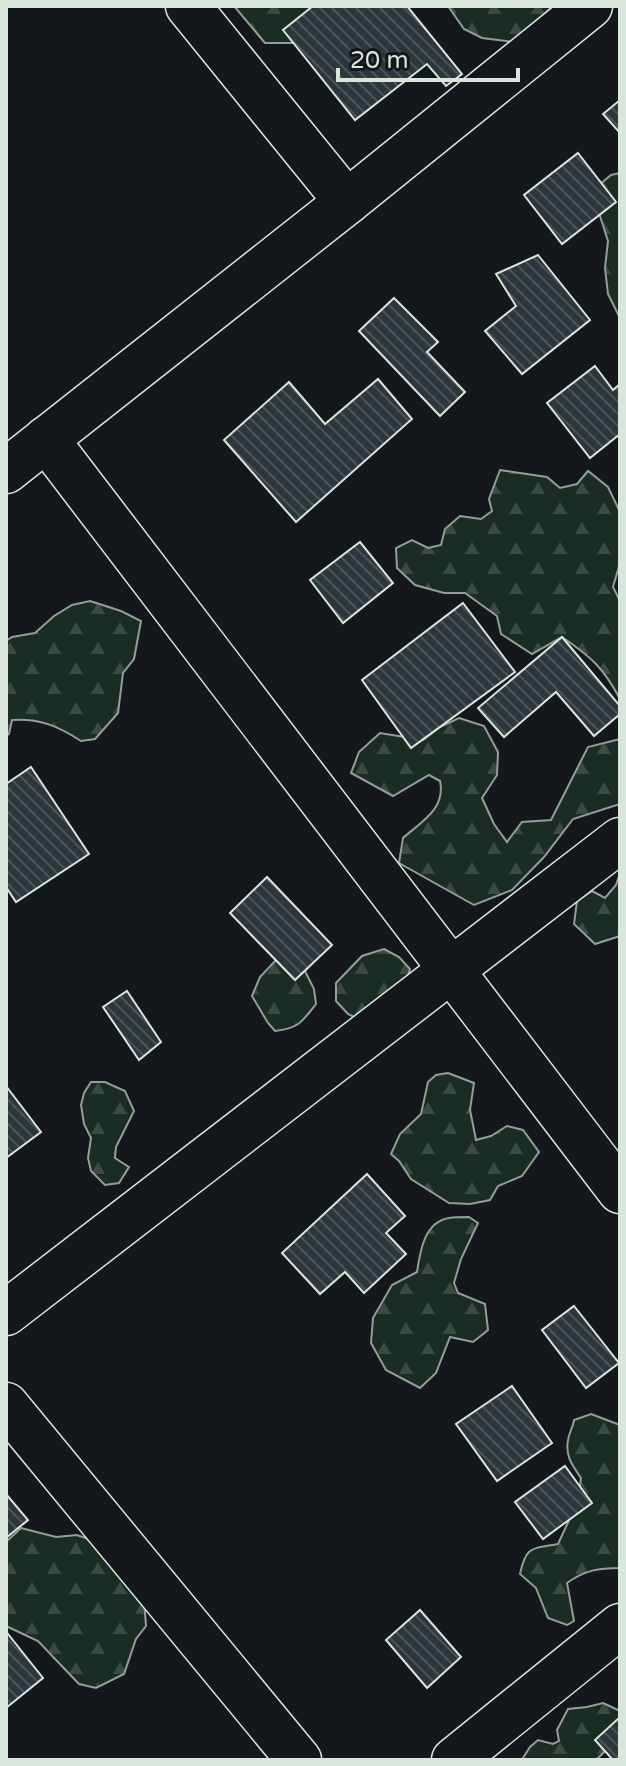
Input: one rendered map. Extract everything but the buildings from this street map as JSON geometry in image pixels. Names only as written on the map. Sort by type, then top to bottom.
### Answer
[{"type":"street","points":[[188,6],[347,202]]},
{"type":"street","points":[[6,471],[590,6]]},
{"type":"street","points":[[46,439],[620,1191]]},
{"type":"street","points":[[6,1313],[620,840]]},
{"type":"street","points":[[6,1405],[299,1760]]},
{"type":"street","points":[[454,1760],[620,1626]]},
{"type":"green space","points":[[234,6],[329,6],[299,43],[265,43]]},
{"type":"green space","points":[[448,6],[552,7],[513,42],[482,38],[464,29]]},
{"type":"green space","points":[[620,173],[620,318],[608,294],[605,268],[608,241],[592,191],[611,175]]},
{"type":"green space","points":[[500,470],[547,477],[560,488],[577,484],[588,471],[608,487],[620,512],[620,563],[613,587],[620,601],[620,699],[596,664],[562,637],[532,654],[501,634],[497,616],[465,593],[444,593],[415,585],[397,568],[396,548],[412,540],[428,548],[441,545],[445,529],[460,516],[481,519],[492,511],[489,499]]},
{"type":"green space","points":[[90,601],[141,621],[134,659],[123,673],[118,713],[95,739],[81,741],[48,724],[31,720],[12,720],[6,736],[6,641],[35,633],[72,605]]},
{"type":"green space","points":[[459,718],[484,726],[498,752],[497,775],[482,798],[494,824],[507,842],[522,822],[551,820],[588,747],[620,739],[620,804],[573,819],[544,857],[512,890],[474,905],[399,863],[403,838],[436,807],[441,791],[440,781],[429,775],[393,796],[351,773],[359,752],[380,733],[423,740]]},
{"type":"green space","points":[[620,873],[620,936],[595,944],[574,924],[577,901],[592,891],[605,898],[616,885]]},
{"type":"green space","points":[[384,949],[399,957],[410,969],[405,986],[356,1018],[336,1001],[336,983],[362,956]]},
{"type":"green space","points":[[276,960],[305,971],[314,989],[316,1004],[299,1023],[275,1031],[252,996],[260,977]]},
{"type":"green space","points":[[448,1073],[474,1083],[470,1110],[476,1140],[491,1136],[507,1126],[523,1130],[539,1152],[522,1176],[498,1186],[490,1200],[470,1204],[449,1203],[411,1179],[391,1154],[400,1134],[421,1114],[428,1082],[436,1075]]},
{"type":"green space","points":[[91,1082],[105,1082],[125,1091],[134,1111],[116,1147],[115,1158],[129,1167],[119,1183],[105,1185],[91,1171],[88,1158],[91,1138],[84,1124],[81,1105]]},
{"type":"green space","points":[[469,1217],[478,1223],[461,1259],[454,1283],[458,1293],[485,1304],[488,1330],[473,1342],[450,1337],[436,1373],[420,1388],[386,1370],[371,1343],[373,1318],[392,1285],[417,1272],[425,1239],[434,1225],[449,1218]]},
{"type":"green space","points":[[591,1414],[620,1425],[620,1568],[592,1571],[567,1583],[574,1621],[567,1625],[548,1618],[536,1588],[520,1574],[531,1550],[558,1544],[578,1501],[581,1478],[568,1456],[567,1446],[574,1420]]},
{"type":"green space","points":[[21,1528],[56,1537],[77,1535],[91,1540],[144,1600],[146,1626],[136,1639],[124,1674],[96,1688],[79,1684],[38,1641],[6,1626],[6,1542]]},
{"type":"green space","points":[[603,1703],[620,1711],[619,1728],[612,1744],[596,1760],[524,1760],[530,1747],[538,1740],[553,1744],[559,1741],[557,1730],[568,1709]]}]
